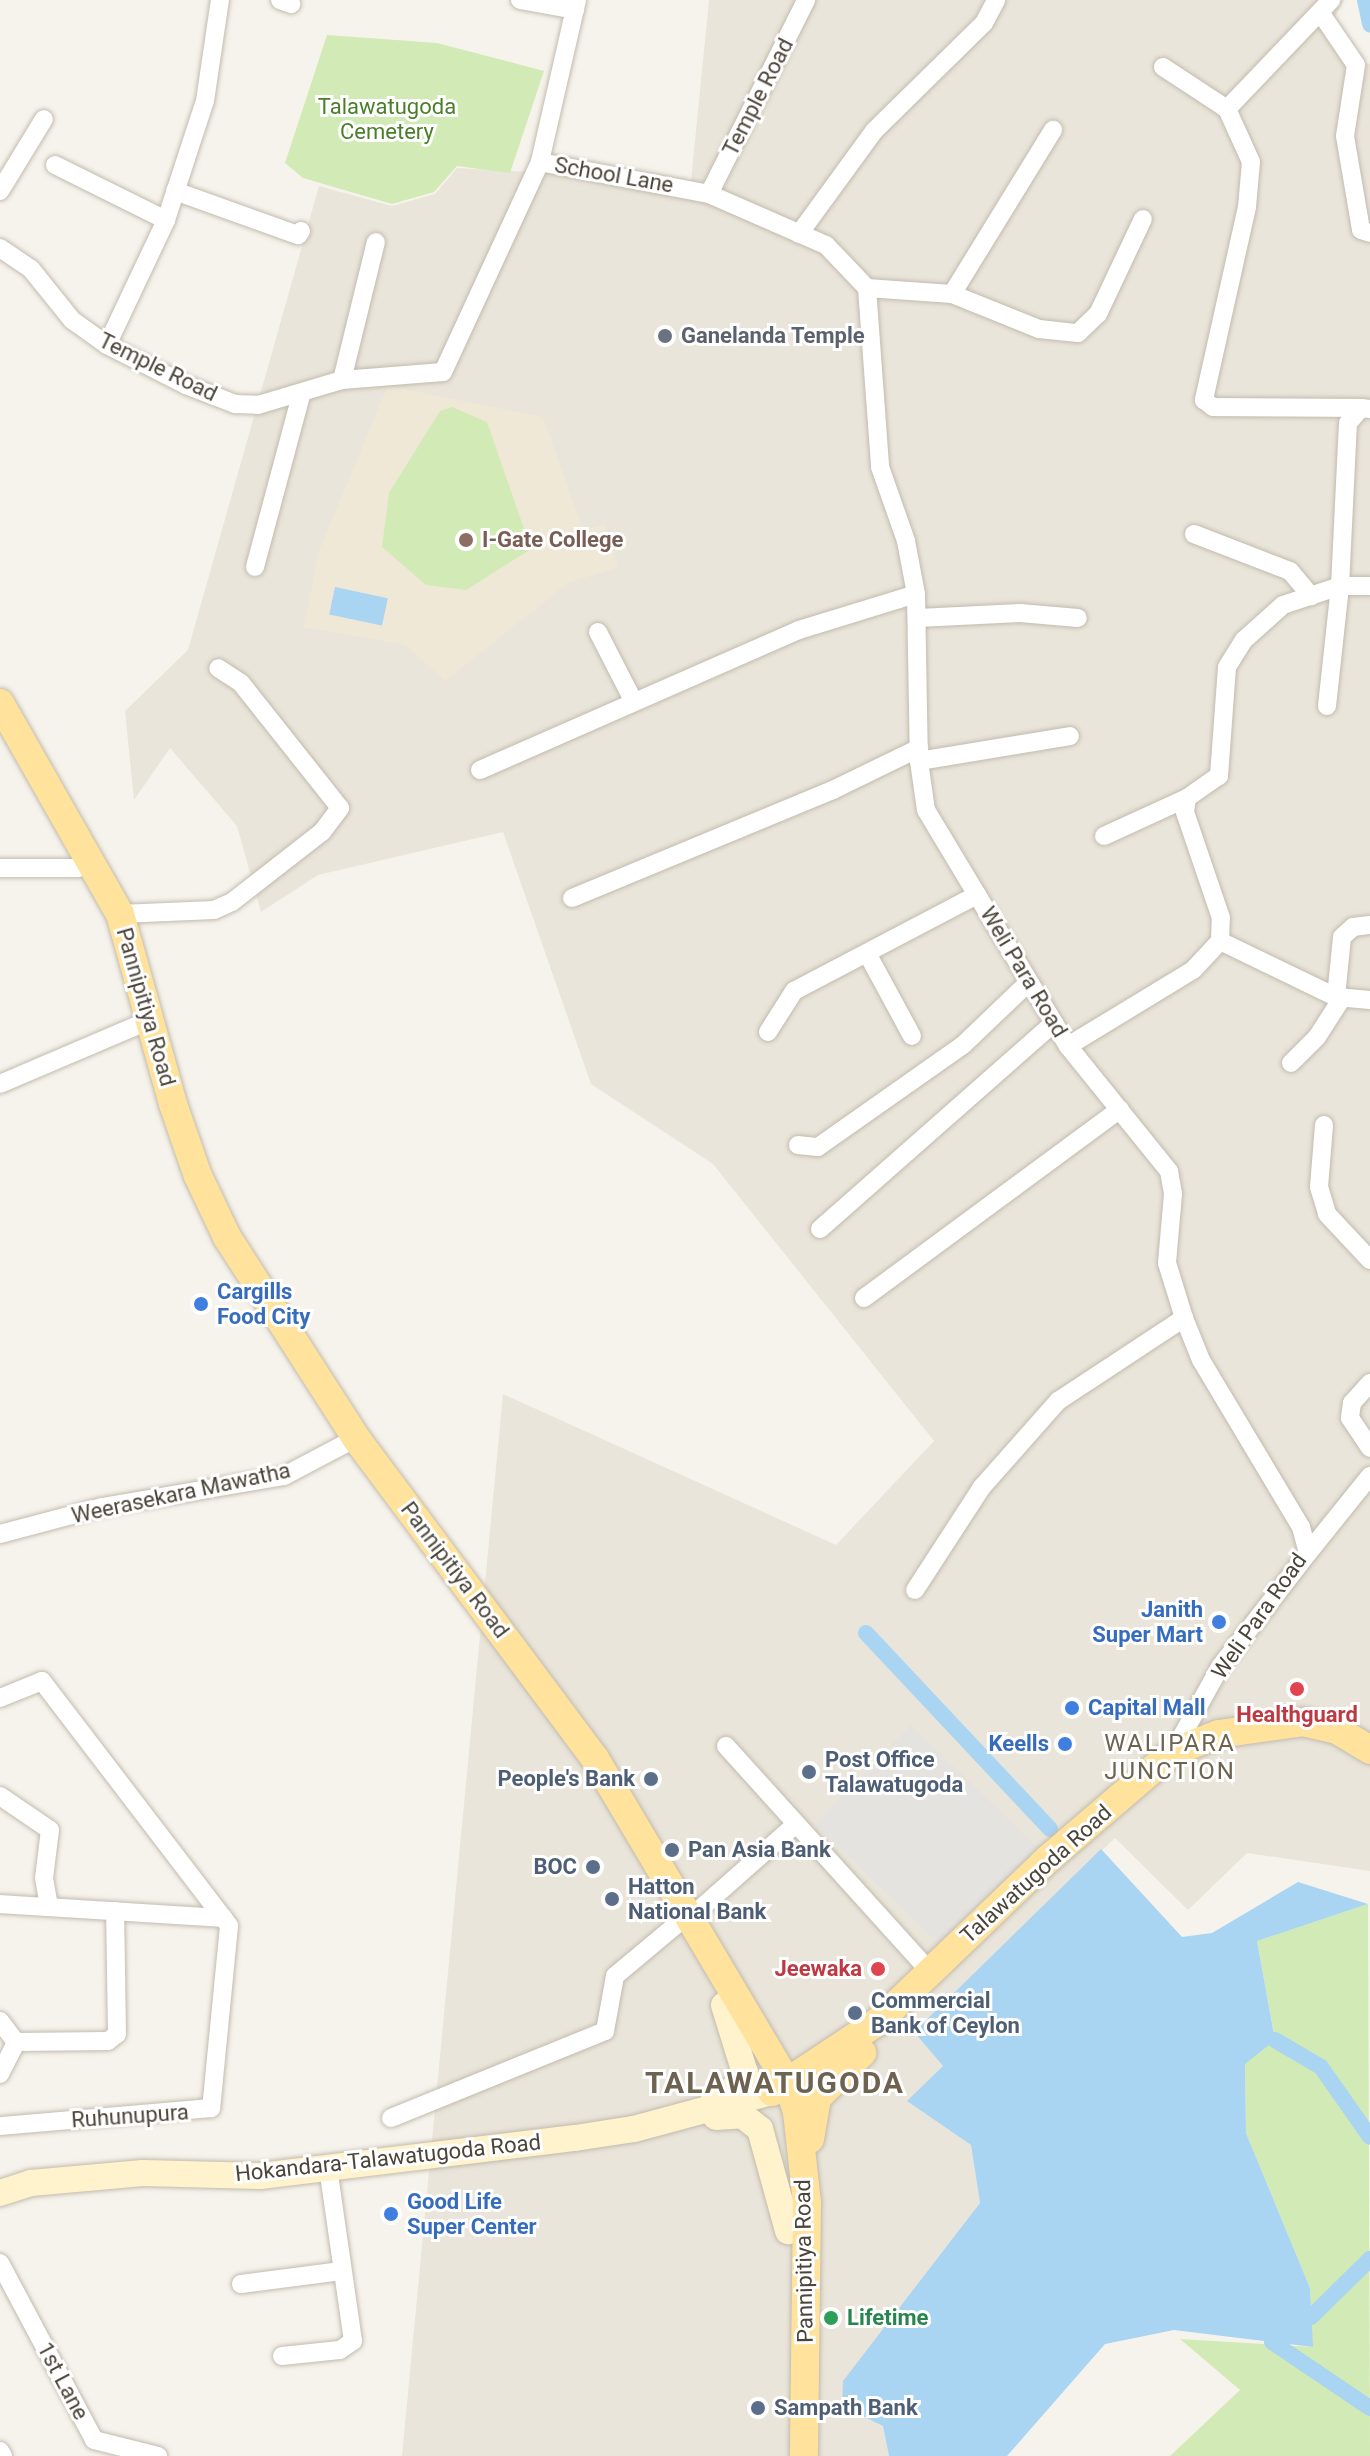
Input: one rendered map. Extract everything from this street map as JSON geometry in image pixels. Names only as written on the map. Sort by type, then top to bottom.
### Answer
[{"type":"main road","name":"Pannipitiya Road","points":[[0,703],[120,914],[198,1176],[227,1237],[350,1442]]},
{"type":"main road","name":"Pannipitiya Road","points":[[0,733],[79,868],[107,933],[178,1175],[213,1246],[350,1442],[594,1757],[684,1920],[724,2005],[797,2112],[805,2187],[804,2456]]},
{"type":"main road","name":"Talawatugoda Road","points":[[780,2088],[898,2004],[1048,1859],[1173,1752],[1219,1734],[1303,1722],[1337,1730],[1370,1750]]},
{"type":"main road","name":"Pannipitiya Road","points":[[684,1920],[722,1967],[780,2088],[788,2231],[787,2456]]},
{"type":"main road","points":[[722,1967],[747,1989],[783,2041],[799,2055],[822,2051],[898,2004]]},
{"type":"main road","points":[[805,2187],[817,2098],[864,2050],[898,2004]]},
{"type":"main road","points":[[667,2121],[744,2081],[724,2005]]},
{"type":"main road","name":"Hokandara-Talawatugoda Road","points":[[3,2187],[143,2173],[260,2176],[585,2137],[667,2121],[780,2088]]},
{"type":"main road","points":[[667,2121],[731,2115],[753,2119],[764,2137],[788,2231]]},
{"type":"street","points":[[107,345],[166,220],[205,101],[220,0]]},
{"type":"street","points":[[520,0],[576,5]]},
{"type":"street","name":"Temple Road","points":[[709,194],[806,0]]},
{"type":"street","points":[[799,234],[874,131],[984,23],[996,0]]},
{"type":"street","name":"School Lane","points":[[576,5],[540,162],[709,194]]},
{"type":"street","points":[[1227,109],[1326,8],[1356,65],[1345,136],[1361,230],[1370,233]]},
{"type":"street","points":[[1163,67],[1227,109],[1251,162],[1247,207],[1204,400],[1213,407],[1365,408]]},
{"type":"street","points":[[0,191],[44,119]]},
{"type":"street","points":[[952,294],[1053,130]]},
{"type":"street","name":"Temple Road","points":[[0,248],[31,269],[72,320],[107,345],[235,404],[301,395],[342,380],[443,372],[540,162]]},
{"type":"street","points":[[55,165],[166,220]]},
{"type":"street","points":[[175,191],[298,235],[301,231]]},
{"type":"street","points":[[709,194],[826,245],[856,270],[867,288],[952,294],[1039,329],[1078,333],[1098,314],[1143,219]]},
{"type":"street","points":[[342,380],[376,242]]},
{"type":"street","name":"Weli Para Road","points":[[867,288],[880,467],[906,541],[916,594],[919,755],[926,810],[1068,1046],[1169,1171],[1173,1194],[1167,1263],[1184,1318],[1201,1360],[1301,1527],[1308,1553],[1220,1667],[1173,1752]]},
{"type":"street","points":[[255,567],[301,395]]},
{"type":"street","points":[[1327,706],[1340,586],[1348,423],[1365,408]]},
{"type":"street","points":[[1194,534],[1290,571],[1311,596]]},
{"type":"street","points":[[1104,836],[1187,798],[1219,776],[1227,667],[1244,640],[1283,605],[1340,586],[1370,586]]},
{"type":"street","points":[[480,770],[633,700],[799,630],[916,594]]},
{"type":"street","points":[[918,618],[1020,613],[1078,618]]},
{"type":"street","points":[[598,632],[633,700]]},
{"type":"street","points":[[120,914],[223,906],[322,832],[340,808],[241,683],[218,668]]},
{"type":"street","points":[[572,898],[919,755],[1070,736]]},
{"type":"street","points":[[1068,1046],[1193,970],[1220,941],[1221,918],[1185,812],[1187,798]]},
{"type":"street","points":[[0,868],[79,868]]},
{"type":"street","points":[[768,1032],[794,991],[868,955],[977,895]]},
{"type":"street","points":[[1291,1063],[1317,1037],[1339,998],[1342,937],[1353,927],[1370,925]]},
{"type":"street","points":[[1220,941],[1339,998],[1370,1000]]},
{"type":"street","points":[[868,955],[912,1036]]},
{"type":"street","points":[[798,1145],[818,1147],[963,1045],[1029,982]]},
{"type":"street","points":[[820,1229],[1054,1023]]},
{"type":"street","points":[[0,1084],[136,1026]]},
{"type":"street","points":[[864,1298],[1120,1109]]},
{"type":"street","points":[[1324,1125],[1319,1187],[1327,1214],[1370,1260]]},
{"type":"street","points":[[915,1590],[982,1487],[1058,1401],[1184,1318]]},
{"type":"street","points":[[1370,1383],[1352,1403],[1350,1418],[1370,1448]]},
{"type":"street","name":"Weerasekara Mawatha","points":[[0,1534],[102,1507],[284,1476],[350,1442]]},
{"type":"street","points":[[1308,1553],[1370,1476]]},
{"type":"street","points":[[0,1698],[42,1681],[224,1918]]},
{"type":"street","points":[[726,1746],[930,1972]]},
{"type":"street","points":[[0,1796],[50,1830],[44,1878],[49,1907]]},
{"type":"street","points":[[391,2118],[605,2031],[615,1976],[796,1824]]},
{"type":"street","points":[[0,1904],[224,1918]]},
{"type":"street","points":[[16,2042],[108,2041],[117,2034],[115,1911]]},
{"type":"street","name":"Ruhunupura","points":[[0,2126],[211,2108],[229,1926],[224,1918]]},
{"type":"street","points":[[0,2021],[16,2042]]},
{"type":"street","points":[[0,2074],[16,2042]]},
{"type":"street","points":[[282,2356],[351,2347],[328,2167]]},
{"type":"street","name":"1st Lane","points":[[0,2263],[94,2440],[158,2456]]},
{"type":"street","points":[[241,2284],[341,2271]]},
{"type":"shaded area","points":[[709,0],[1344,0],[1335,17],[1364,63],[1370,64],[1370,1871],[1247,1853],[1188,1910],[1115,1838],[914,2032],[943,2066],[908,2101],[971,2145],[980,2203],[895,2320],[842,2406],[883,2426],[889,2456],[402,2456],[503,1394],[836,1545],[934,1441],[713,1164],[591,1084],[503,832],[318,875],[261,912],[237,826],[170,748],[134,800],[125,711],[188,650],[319,186],[392,206],[435,194],[457,168],[691,181]]},
{"type":"shaded area","name":"I-Gate College","points":[[388,386],[543,417],[583,530],[605,525],[618,567],[568,583],[445,681],[406,645],[304,627],[319,551]]},
{"type":"shaded area","points":[[911,1725],[1038,1848],[942,1947],[815,1824]]},
{"type":"green space","name":"Talawatugoda Cemetery","points":[[327,35],[437,43],[544,71],[510,173],[457,166],[434,192],[392,204],[303,178],[285,163]]},
{"type":"green space","points":[[452,407],[487,422],[531,549],[466,590],[426,585],[382,547],[389,493],[440,411]]},
{"type":"green space","points":[[1368,1904],[1370,2456],[1170,2456],[1240,2390],[1180,2339],[1312,2347],[1310,2288],[1246,2133],[1245,2063],[1275,2039],[1257,1941]]},
{"type":"water","points":[[335,587],[388,598],[382,626],[329,614]]},
{"type":"water","points":[[1101,1849],[1182,1937],[1212,1933],[1298,1882],[1368,1904],[1257,1941],[1275,2040],[1245,2064],[1246,2133],[1310,2288],[1313,2347],[1174,2330],[1105,2344],[1007,2456],[889,2456],[883,2426],[842,2406],[843,2381],[980,2203],[971,2145],[907,2101],[943,2066],[914,2032]]},
{"type":"waterway","points":[[1365,0],[1370,24]]},
{"type":"waterway","points":[[866,1633],[1050,1829]]},
{"type":"waterway","points":[[1275,2040],[1321,2067],[1370,2137]]},
{"type":"waterway","points":[[1311,2317],[1370,2259]]},
{"type":"waterway","points":[[1272,2342],[1370,2408]]},
{"type":"place","name":"Ganelanda Temple","points":[[665,336]]},
{"type":"place","name":"I-Gate College","points":[[466,540]]},
{"type":"place","name":"Cargills Food City","points":[[201,1304]]},
{"type":"place","name":"Janith Super Mart","points":[[1219,1622]]},
{"type":"place","name":"Healthguard","points":[[1297,1689]]},
{"type":"place","name":"Capital Mall","points":[[1072,1708]]},
{"type":"place","name":"Keells","points":[[1065,1744]]},
{"type":"place","name":"Post Office Talawatugoda","points":[[809,1772]]},
{"type":"place","name":"People's Bank","points":[[651,1779]]},
{"type":"place","name":"Pan Asia Bank","points":[[672,1850]]},
{"type":"place","name":"BOC","points":[[593,1867]]},
{"type":"place","name":"Hatton National Bank","points":[[612,1899]]},
{"type":"place","name":"Jeewaka","points":[[878,1969]]},
{"type":"place","name":"Commercial Bank of Ceylon","points":[[855,2013]]},
{"type":"place","name":"Good Life Super Center","points":[[391,2214]]},
{"type":"place","name":"Lifetime","points":[[831,2318]]},
{"type":"place","name":"Sampath Bank","points":[[758,2408]]},
{"type":"district","name":"WALIPARA JUNCTION","points":[[1170,1758]]},
{"type":"district","name":"TALAWATUGODA","points":[[775,2083]]}]
